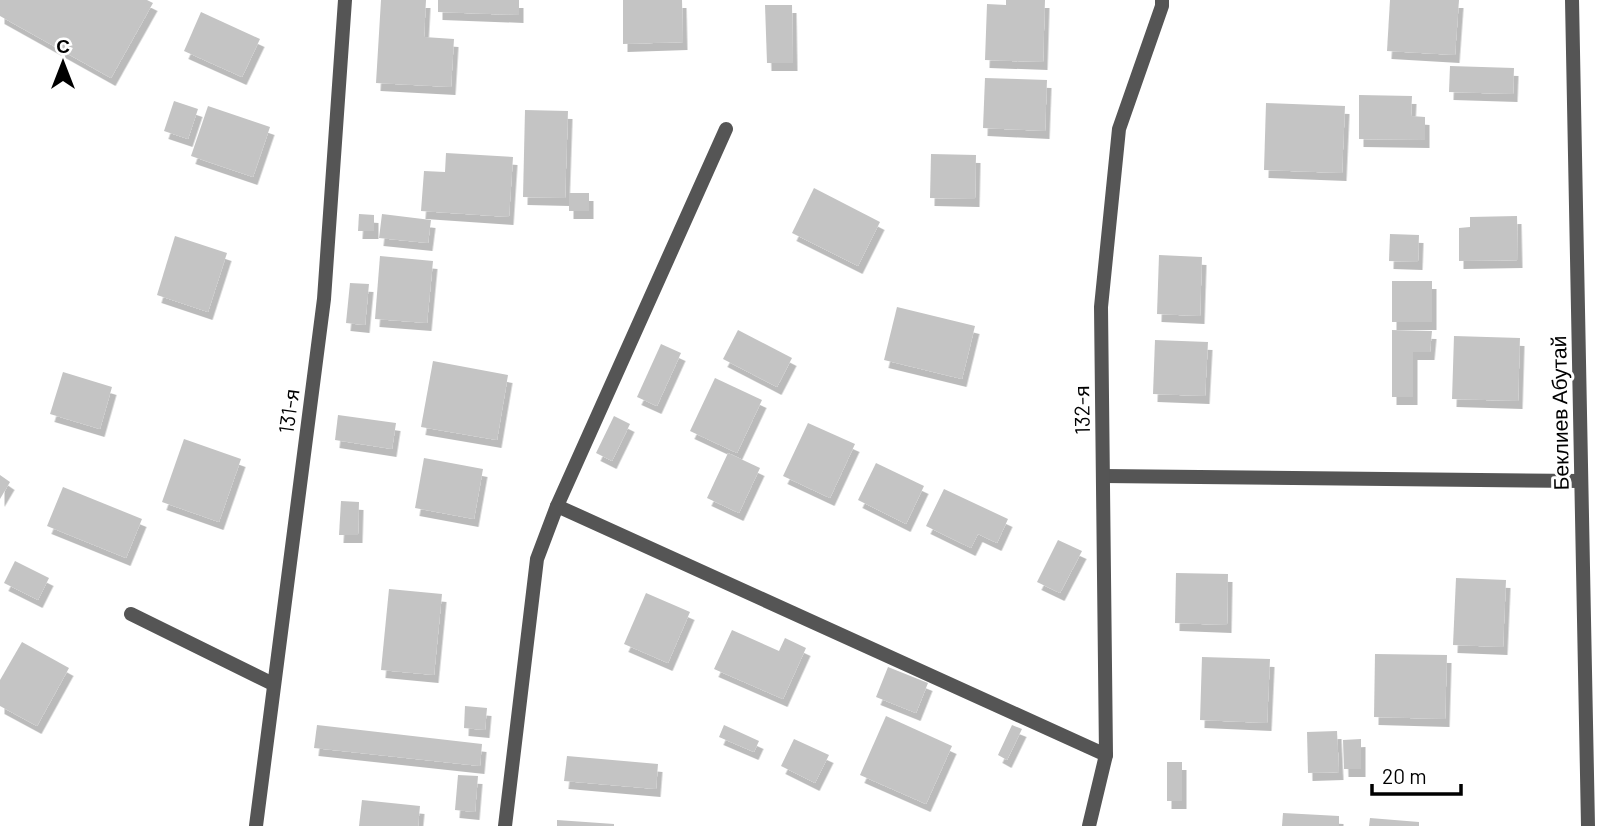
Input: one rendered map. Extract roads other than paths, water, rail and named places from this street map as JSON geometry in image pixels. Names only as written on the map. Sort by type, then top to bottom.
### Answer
[{"type":"street","name":"131-я","points":[[256,826],[324,299],[345,0]]},
{"type":"street","name":"132-я","points":[[1089,826],[1106,755],[1101,307],[1119,129],[1162,0]]},
{"type":"street","name":"Беклиев Абутай","points":[[1572,0],[1588,826]]},
{"type":"street","points":[[505,826],[537,559],[557,506],[726,129]]},
{"type":"street","points":[[1103,476],[1581,481]]},
{"type":"street","points":[[557,506],[1106,755]]},
{"type":"street","points":[[131,614],[274,684]]}]
